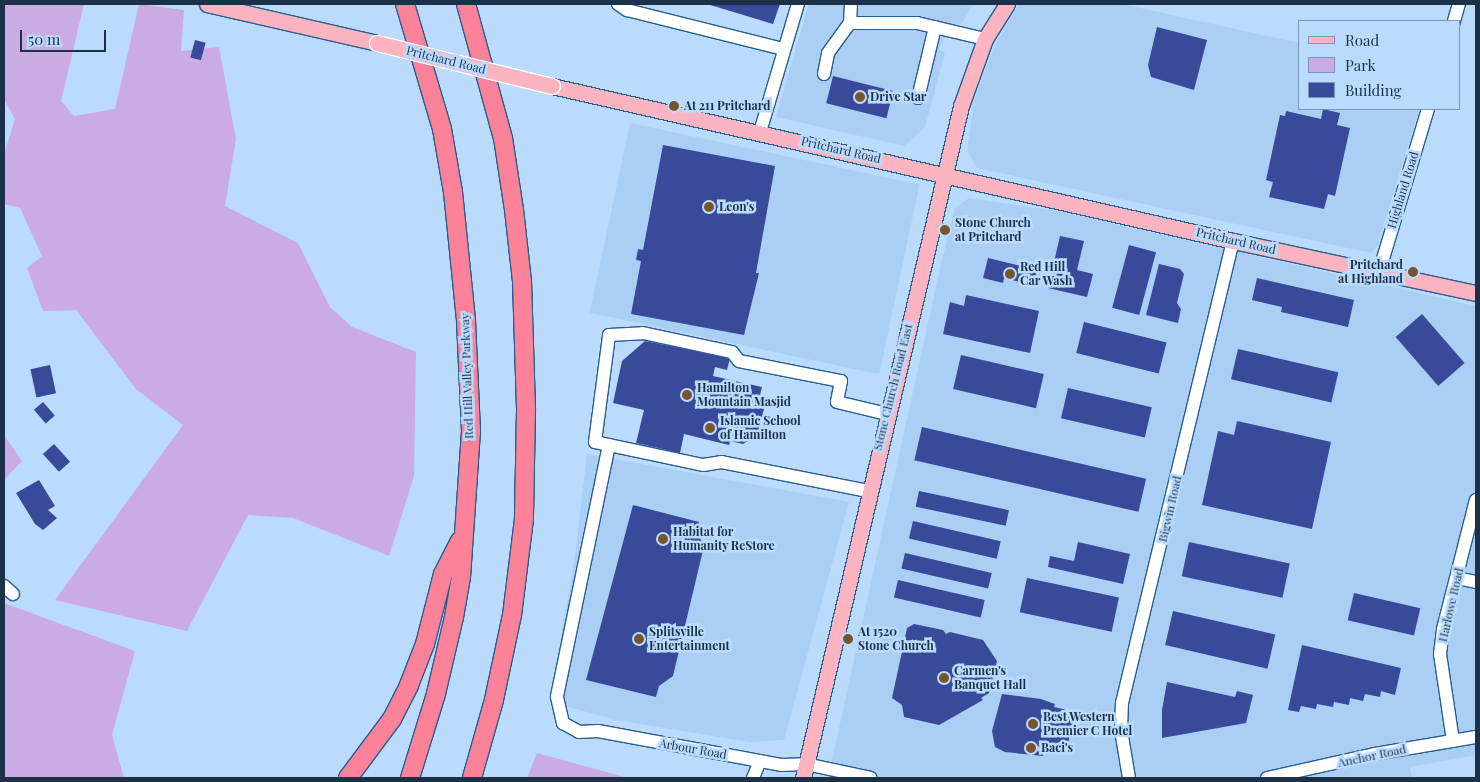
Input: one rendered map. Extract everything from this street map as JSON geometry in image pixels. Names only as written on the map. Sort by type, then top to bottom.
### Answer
[{"type":"highway","name":"Red Hill Valley Parkway","points":[[405,4],[442,129],[453,192],[466,321],[471,431],[464,531],[454,616],[436,694],[410,778]]},
{"type":"highway","points":[[466,4],[503,138],[514,210],[522,281],[526,411],[524,519],[512,615],[494,700],[472,778]]},
{"type":"highway","points":[[348,778],[392,719],[409,685],[424,644],[443,574],[464,531]]},
{"type":"main road","name":"Pritchard Road","points":[[207,4],[552,86],[943,173],[1233,241],[1476,293]]},
{"type":"main road","name":"Stone Church Road East","points":[[805,771],[868,491],[943,173],[967,83],[985,39],[1007,4]]},
{"type":"street","points":[[618,4],[628,10],[783,49]]},
{"type":"street","points":[[760,132],[783,49],[798,4]]},
{"type":"street","points":[[824,74],[828,53],[850,24],[850,4]]},
{"type":"street","points":[[1454,20],[1459,4]]},
{"type":"street","points":[[850,24],[917,23],[985,39]]},
{"type":"street","points":[[918,98],[935,27]]},
{"type":"street","name":"Highland Road","points":[[1379,272],[1428,110]]},
{"type":"street","name":"Bigwin Road","points":[[1129,778],[1121,730],[1122,703],[1233,241]]},
{"type":"street","points":[[868,491],[722,462],[703,465],[595,442],[608,335],[643,333],[732,352],[739,361],[841,381],[836,402],[887,414]]},
{"type":"street","name":"Arbour Road","points":[[609,445],[557,697],[563,724],[579,732],[598,731],[790,766],[805,771]]},
{"type":"street","name":"Harlowe Road","points":[[1453,741],[1440,654],[1457,578],[1472,532],[1476,500]]},
{"type":"street","points":[[1457,578],[1476,582]]},
{"type":"street","name":"Anchor Road","points":[[1267,778],[1376,754],[1476,737]]},
{"type":"street","points":[[753,778],[760,761]]},
{"type":"street","points":[[805,771],[871,778]]},
{"type":"shaded area","points":[[809,4],[973,4],[962,23],[950,26],[939,49],[945,53],[925,127],[904,146],[776,117]]},
{"type":"shaded area","points":[[1019,4],[1122,4],[1298,43],[1298,110],[1419,110],[1377,247],[1371,253],[977,168],[967,151],[974,101],[994,47]]},
{"type":"shaded area","points":[[630,123],[920,185],[879,374],[590,313]]},
{"type":"shaded area","points":[[969,198],[1057,211],[1476,306],[1476,755],[1410,767],[1412,778],[828,778],[941,264],[955,208]]},
{"type":"shaded area","points":[[587,454],[849,502],[784,740],[750,742],[617,720],[550,702],[575,556]]},
{"type":"green space","points":[[4,4],[84,4],[61,101],[74,116],[115,109],[139,4],[184,10],[181,51],[219,47],[236,139],[225,206],[298,243],[330,307],[352,327],[416,352],[414,476],[389,556],[293,518],[248,515],[187,631],[55,600],[183,425],[136,389],[76,310],[43,311],[27,268],[42,256],[20,208],[4,204],[4,154],[15,119],[4,99]]},
{"type":"green space","points":[[4,435],[22,461],[4,480]]},
{"type":"green space","points":[[4,603],[135,651],[112,735],[124,778],[4,778]]},
{"type":"green space","points":[[537,753],[628,778],[527,778]]},
{"type":"building","points":[[707,4],[780,4],[773,24]]},
{"type":"building","points":[[1157,27],[1207,40],[1194,90],[1151,77],[1148,65]]},
{"type":"building","points":[[195,40],[206,43],[201,60],[190,57]]},
{"type":"building","name":"Drive Star","points":[[833,76],[893,91],[886,118],[826,103]]},
{"type":"building","points":[[1323,110],[1340,113],[1337,125],[1350,128],[1335,196],[1328,194],[1324,209],[1269,197],[1273,182],[1266,180],[1280,115],[1285,116],[1286,111],[1321,119]]},
{"type":"building","name":"Leon's","points":[[663,145],[775,166],[756,273],[759,273],[744,335],[631,314],[641,261],[636,260],[638,249],[643,250]]},
{"type":"building","points":[[1060,236],[1084,241],[1077,270],[1093,274],[1087,297],[1048,288]]},
{"type":"building","points":[[1129,245],[1156,252],[1139,315],[1112,308]]},
{"type":"building","name":"Red Hill Car Wash","points":[[988,258],[1037,270],[1033,285],[1004,278],[1003,283],[983,278]]},
{"type":"building","points":[[1159,264],[1180,269],[1184,274],[1177,303],[1181,309],[1178,323],[1146,315]]},
{"type":"building","points":[[1257,278],[1354,300],[1348,327],[1281,312],[1282,307],[1252,300]]},
{"type":"building","points":[[966,295],[1039,311],[1030,353],[943,334],[950,302],[964,306]]},
{"type":"building","points":[[1422,314],[1465,363],[1438,386],[1396,337]]},
{"type":"building","points":[[1084,322],[1166,343],[1159,374],[1076,353]]},
{"type":"building","name":"Hamilton Mountain Masjid","points":[[645,341],[730,358],[727,370],[715,367],[713,376],[762,387],[757,407],[764,409],[757,435],[743,444],[730,441],[729,445],[684,434],[680,453],[636,443],[644,410],[613,403],[622,361]]},
{"type":"building","points":[[1238,349],[1338,372],[1331,402],[1231,379]]},
{"type":"building","points":[[961,355],[1044,374],[1036,408],[953,389]]},
{"type":"building","points":[[50,365],[56,393],[36,398],[30,369]]},
{"type":"building","points":[[1068,388],[1152,407],[1145,438],[1061,418]]},
{"type":"building","points":[[43,402],[55,416],[46,423],[34,410]]},
{"type":"building","points":[[1237,421],[1331,442],[1312,529],[1202,505],[1218,431],[1234,435]]},
{"type":"building","points":[[922,427],[1146,479],[1138,512],[914,460]]},
{"type":"building","points":[[54,444],[70,462],[59,472],[43,454]]},
{"type":"building","points":[[39,480],[55,506],[48,510],[57,518],[43,530],[35,524],[16,493]]},
{"type":"building","points":[[919,491],[1009,510],[1006,526],[916,507]]},
{"type":"building","name":"Splitsville Entertainment","points":[[633,505],[699,522],[697,532],[704,546],[673,676],[659,686],[656,697],[586,680]]},
{"type":"building","points":[[913,521],[1001,541],[997,559],[909,539]]},
{"type":"building","points":[[1078,542],[1130,554],[1123,584],[1048,567],[1050,556],[1074,561]]},
{"type":"building","points":[[1189,542],[1290,563],[1282,598],[1182,576]]},
{"type":"building","points":[[905,553],[992,573],[988,589],[901,569]]},
{"type":"building","points":[[1027,578],[1119,598],[1112,632],[1020,612]]},
{"type":"building","points":[[898,580],[985,600],[981,618],[894,598]]},
{"type":"building","points":[[1354,593],[1420,608],[1414,636],[1348,620]]},
{"type":"building","points":[[1173,611],[1275,635],[1267,669],[1165,645]]},
{"type":"building","name":"Carmen's Banquet Hall","points":[[914,624],[943,630],[946,634],[950,632],[983,640],[997,661],[989,693],[981,698],[983,700],[939,725],[904,717],[902,705],[892,698],[907,628]]},
{"type":"building","points":[[1302,645],[1401,668],[1395,695],[1381,691],[1380,697],[1365,694],[1363,701],[1350,698],[1349,705],[1334,702],[1333,707],[1317,704],[1316,709],[1301,706],[1299,712],[1288,710]]},
{"type":"building","points":[[1167,682],[1235,697],[1237,691],[1253,695],[1246,723],[1162,738],[1162,710]]},
{"type":"building","name":"Best Western Premier C Hotel","points":[[1002,694],[1041,699],[1055,704],[1054,707],[1071,711],[1070,716],[1074,717],[1067,748],[1046,744],[1045,747],[1037,746],[1036,751],[1044,752],[1043,756],[1005,752],[995,747],[992,731]]},
{"type":"place","name":"Drive Star","points":[[860,97]]},
{"type":"place","name":"At 211 Pritchard","points":[[674,106]]},
{"type":"place","name":"Leon's","points":[[709,207]]},
{"type":"place","name":"Stone Church at Pritchard","points":[[945,230]]},
{"type":"place","name":"Pritchard at Highland","points":[[1413,272]]},
{"type":"place","name":"Red Hill Car Wash","points":[[1010,274]]},
{"type":"place","name":"Hamilton Mountain Masjid","points":[[687,395]]},
{"type":"place","name":"Islamic School of Hamilton","points":[[710,428]]},
{"type":"place","name":"Habitat for Humanity ReStore","points":[[663,539]]},
{"type":"place","name":"Splitsville Entertainment","points":[[639,639]]},
{"type":"place","name":"At 1520 Stone Church","points":[[848,639]]},
{"type":"place","name":"Carmen's Banquet Hall","points":[[944,678]]},
{"type":"place","name":"Best Western Premier C Hotel","points":[[1033,724]]},
{"type":"place","name":"Baci's","points":[[1031,748]]}]
